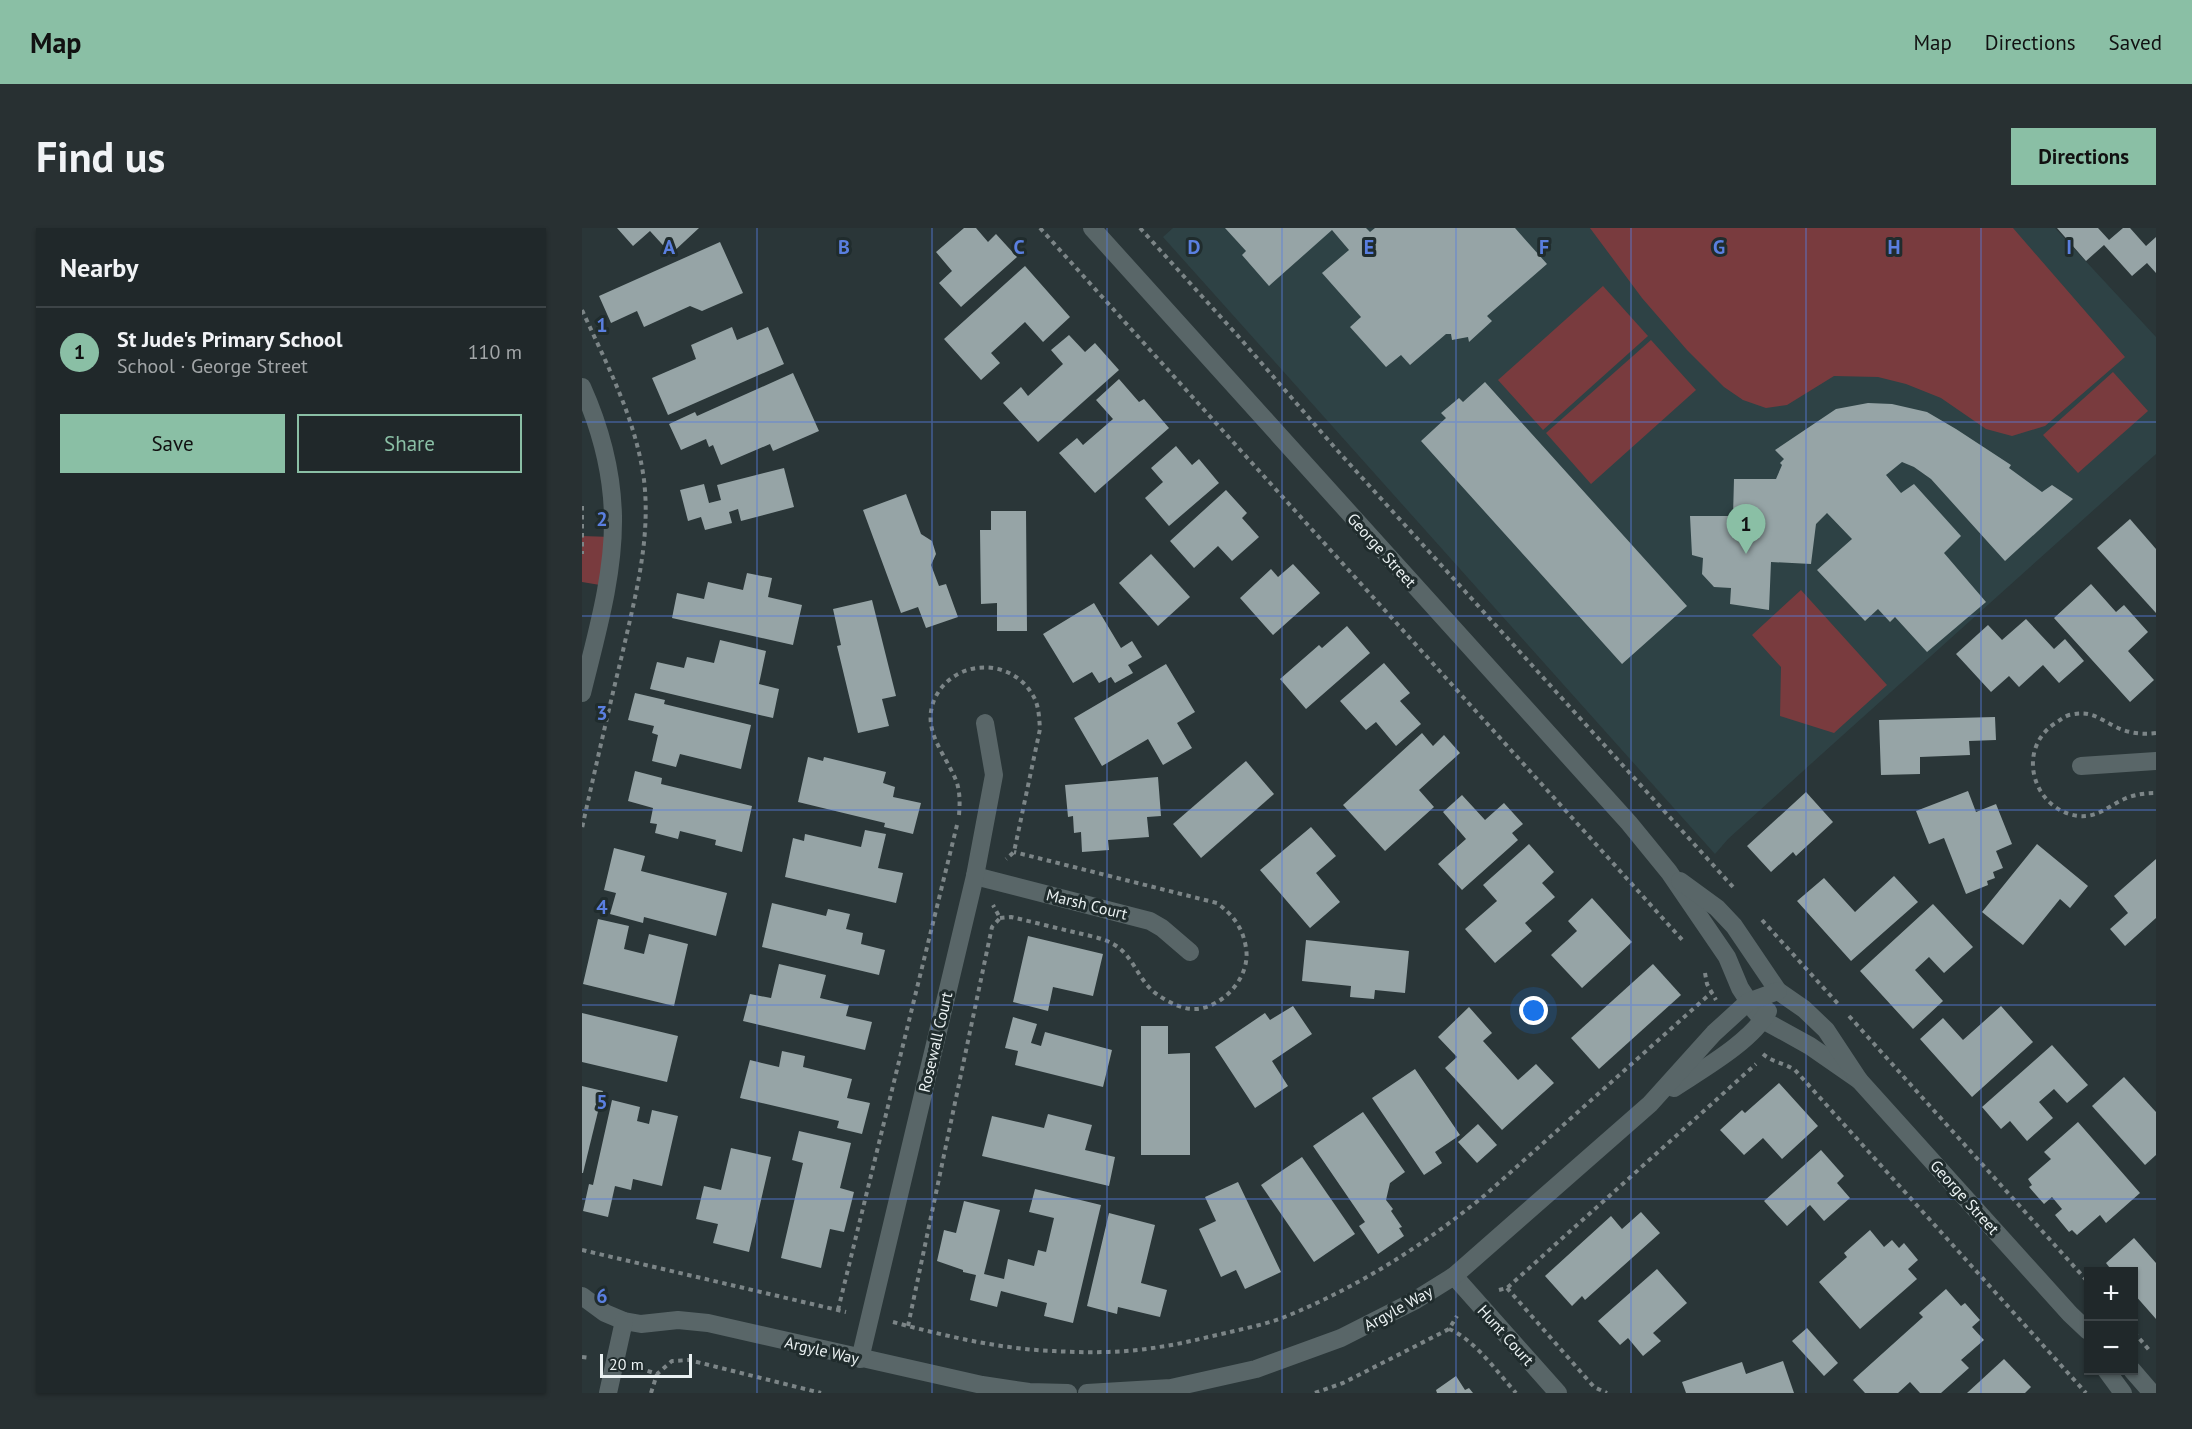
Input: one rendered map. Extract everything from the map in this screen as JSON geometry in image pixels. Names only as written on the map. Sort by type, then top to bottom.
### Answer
[{"type":"street","name":"George Street","points":[[1092,228],[1629,823],[1669,872],[1727,957],[1748,1002],[1763,1020],[1810,1046],[1859,1080]]},
{"type":"street","points":[[582,387],[602,444],[608,469],[613,515],[608,575],[582,693]]},
{"type":"street","name":"Rosewall Court","points":[[860,1359],[975,876],[994,775],[985,723]]},
{"type":"street","points":[[2081,766],[2156,761]]},
{"type":"street","name":"George Street","points":[[1669,872],[1717,908],[1734,926],[1778,991],[1804,1009],[1826,1030],[1859,1080],[2070,1314],[2084,1326]]},
{"type":"street","name":"Marsh Court","points":[[975,876],[1150,921],[1162,928],[1190,952]]},
{"type":"street","points":[[1748,1002],[1778,991]]},
{"type":"street","points":[[1763,1020],[1778,991]]},
{"type":"street","name":"Argyle Way","points":[[1087,1393],[1171,1390],[1256,1369],[1341,1338],[1405,1306],[1454,1276],[1650,1104],[1714,1033],[1748,1002]]},
{"type":"street","name":"Argyle Way","points":[[1650,1104],[1730,1050],[1763,1020]]},
{"type":"street","name":"Hunt Court","points":[[1454,1276],[1558,1393]]},
{"type":"street","name":"Argyle Way","points":[[582,1296],[605,1313],[624,1321],[641,1324],[678,1320],[708,1323],[982,1385],[1029,1392],[1068,1393]]},
{"type":"street","name":"George Street","points":[[2070,1314],[2084,1336]]},
{"type":"street","points":[[608,1393],[624,1321]]},
{"type":"street","points":[[2109,1375],[2123,1393]]},
{"type":"street","points":[[2136,1375],[2152,1393]]},
{"type":"path","points":[[1040,228],[1687,945]]},
{"type":"path","points":[[1140,228],[1238,336],[1335,449],[1734,888]]},
{"type":"path","points":[[582,506],[582,554]]},
{"type":"path","points":[[908,1326],[992,927],[1000,918],[992,904]]},
{"type":"path","points":[[1757,914],[2084,1278]]},
{"type":"path","points":[[1702,966],[1720,1007]]},
{"type":"path","points":[[889,1321],[950,1336],[1019,1347],[1053,1351],[1119,1351],[1158,1348],[1285,1317],[1360,1282],[1452,1222],[1712,992]]},
{"type":"path","points":[[1760,1050],[1765,1056],[1795,1070],[2086,1393]]},
{"type":"path","points":[[1498,1291],[1507,1288],[1765,1056]]},
{"type":"path","points":[[582,1250],[850,1313]]},
{"type":"path","points":[[1507,1288],[1594,1387],[1607,1393]]},
{"type":"path","points":[[1315,1393],[1343,1383],[1449,1329],[1458,1316]]},
{"type":"path","points":[[1449,1329],[1460,1333],[1516,1393]]},
{"type":"path","points":[[2138,1338],[2156,1358]]},
{"type":"path","points":[[582,1357],[590,1358]]},
{"type":"path","points":[[651,1393],[657,1374],[672,1361],[689,1360],[820,1393]]},
{"type":"path","points":[[639,1368],[657,1374]]},
{"type":"shaded area","points":[[1173,228],[2055,228],[2156,337],[2156,454],[1728,839],[1715,854],[1163,237]]},
{"type":"shaded area","points":[[1590,228],[2013,228],[2125,357],[2045,426],[2012,436],[1986,429],[1941,398],[1906,384],[1878,377],[1834,376],[1787,405],[1766,408],[1743,400],[1724,387],[1687,350],[1642,298]]},
{"type":"shaded area","points":[[1603,286],[1648,336],[1543,430],[1498,380]]},
{"type":"shaded area","points":[[1651,340],[1696,390],[1591,484],[1546,433]]},
{"type":"shaded area","points":[[2113,372],[2148,411],[2078,473],[2043,435]]},
{"type":"shaded area","points":[[582,536],[612,537],[606,586],[582,582]]},
{"type":"shaded area","points":[[1801,590],[1887,685],[1834,733],[1780,716],[1781,667],[1752,635]]},
{"type":"building","points":[[617,228],[699,228],[671,254],[650,231],[633,246]]},
{"type":"building","points":[[964,228],[976,228],[988,242],[996,234],[1017,257],[961,307],[939,283],[952,271],[936,252]]},
{"type":"building","points":[[1225,228],[1366,228],[1370,232],[1375,228],[1515,228],[1547,264],[1487,316],[1492,321],[1469,342],[1468,337],[1452,340],[1451,334],[1446,334],[1410,365],[1401,355],[1386,367],[1350,327],[1361,317],[1322,273],[1349,250],[1332,230],[1269,286],[1242,255],[1246,251]]},
{"type":"building","points":[[2057,228],[2098,228],[2109,240],[2123,228],[2130,228],[2146,246],[2156,237],[2156,273],[2147,263],[2132,276],[2104,245],[2086,261]]},
{"type":"building","points":[[720,242],[743,293],[702,311],[690,306],[644,327],[637,311],[611,323],[599,296]]},
{"type":"building","points":[[1025,266],[1070,317],[1043,342],[1025,322],[991,353],[1000,363],[981,380],[944,339]]},
{"type":"building","points":[[732,327],[737,340],[768,327],[784,364],[668,415],[652,378],[696,359],[691,345]]},
{"type":"building","points":[[1069,335],[1085,352],[1095,343],[1119,370],[1038,442],[1003,403],[1021,387],[1028,396],[1063,364],[1051,350]]},
{"type":"building","points":[[793,373],[819,431],[773,451],[770,444],[721,465],[713,445],[709,447],[706,439],[681,450],[669,424],[695,412],[697,416]]},
{"type":"building","points":[[1119,379],[1139,402],[1144,399],[1169,428],[1095,493],[1059,453],[1077,438],[1083,445],[1113,419],[1096,400]]},
{"type":"building","points":[[1485,382],[1687,606],[1622,664],[1421,441],[1446,418],[1441,413],[1459,398],[1463,402]]},
{"type":"building","points":[[1868,403],[1892,404],[1927,412],[2011,465],[2009,468],[2042,492],[2052,485],[2073,499],[2005,561],[1931,479],[1902,462],[1886,475],[1901,493],[1914,484],[1961,536],[1944,553],[1986,602],[1927,652],[1895,617],[1890,622],[1878,609],[1865,621],[1817,570],[1852,539],[1827,513],[1816,524],[1811,564],[1771,562],[1769,610],[1730,604],[1731,588],[1714,587],[1702,574],[1703,558],[1692,555],[1690,516],[1733,516],[1734,479],[1776,479],[1782,465],[1780,463],[1784,459],[1775,450],[1836,409]]},
{"type":"building","points":[[1176,446],[1192,465],[1199,459],[1219,483],[1169,526],[1145,498],[1163,482],[1151,468]]},
{"type":"building","points":[[784,468],[794,507],[741,521],[738,509],[729,512],[732,523],[705,530],[701,517],[688,521],[680,490],[704,484],[709,503],[721,500],[717,485]]},
{"type":"building","points":[[1226,490],[1247,513],[1242,518],[1259,537],[1232,561],[1218,546],[1194,568],[1170,541]]},
{"type":"building","points":[[906,494],[921,534],[932,541],[936,554],[931,565],[939,586],[946,584],[958,617],[926,628],[918,607],[901,613],[863,510]]},
{"type":"building","points":[[991,511],[1026,511],[1027,631],[997,631],[997,603],[981,604],[980,530],[991,530]]},
{"type":"building","points":[[2130,519],[2156,549],[2156,613],[2097,548]]},
{"type":"building","points":[[1151,554],[1190,597],[1158,626],[1119,583]]},
{"type":"building","points":[[1293,564],[1320,593],[1273,635],[1240,598],[1271,569],[1278,577]]},
{"type":"building","points":[[747,573],[772,578],[768,597],[802,605],[793,645],[672,618],[677,593],[704,599],[708,582],[743,590]]},
{"type":"building","points":[[2091,584],[2116,612],[2124,605],[2148,632],[2128,651],[2154,680],[2130,702],[2054,618]]},
{"type":"building","points":[[872,600],[896,696],[882,699],[889,726],[858,733],[837,646],[841,645],[833,609]]},
{"type":"building","points":[[1094,603],[1121,648],[1132,641],[1142,657],[1128,665],[1133,673],[1115,683],[1111,677],[1099,683],[1092,672],[1073,683],[1043,634]]},
{"type":"building","points":[[2026,619],[2054,649],[2065,639],[2084,661],[2059,683],[2043,665],[2019,687],[2009,676],[1991,692],[1956,654],[1988,625],[2002,640]]},
{"type":"building","points":[[1347,626],[1370,653],[1306,709],[1280,679],[1319,645],[1322,648]]},
{"type":"building","points":[[720,640],[766,651],[759,684],[779,689],[773,718],[650,689],[657,662],[684,668],[687,657],[714,663]]},
{"type":"building","points":[[1384,663],[1410,693],[1400,701],[1421,724],[1396,746],[1376,722],[1366,730],[1340,701]]},
{"type":"building","points":[[1166,664],[1195,712],[1177,723],[1192,748],[1163,765],[1148,739],[1102,766],[1074,718]]},
{"type":"building","points":[[635,693],[665,700],[664,704],[751,725],[741,769],[680,754],[676,767],[652,761],[658,735],[652,733],[654,726],[628,720]]},
{"type":"building","points":[[1995,717],[1996,740],[1969,741],[1970,755],[1920,757],[1920,774],[1881,775],[1879,720]]},
{"type":"building","points":[[1422,733],[1433,746],[1444,735],[1460,753],[1419,790],[1434,807],[1385,851],[1343,805]]},
{"type":"building","points":[[808,757],[823,761],[824,757],[886,772],[883,783],[895,787],[893,797],[921,803],[913,834],[884,827],[885,823],[798,802]]},
{"type":"building","points":[[1246,761],[1274,794],[1201,858],[1173,824]]},
{"type":"building","points":[[635,771],[662,778],[661,784],[752,806],[742,852],[715,845],[716,840],[680,831],[678,839],[655,833],[657,824],[650,823],[653,808],[628,801]]},
{"type":"building","points":[[1158,777],[1161,816],[1147,817],[1149,837],[1108,840],[1109,850],[1082,852],[1081,832],[1074,833],[1073,816],[1068,817],[1065,785]]},
{"type":"building","points":[[1968,791],[1976,812],[1996,804],[2012,844],[1996,851],[2003,868],[1993,872],[1995,878],[1987,881],[1988,885],[1966,894],[1944,838],[1929,844],[1916,811]]},
{"type":"building","points":[[1806,792],[1833,822],[1796,856],[1793,852],[1771,872],[1747,846]]},
{"type":"building","points":[[1462,795],[1485,820],[1504,803],[1523,824],[1512,833],[1518,840],[1462,890],[1438,864],[1466,839],[1443,812]]},
{"type":"building","points":[[1311,827],[1336,856],[1316,873],[1340,902],[1310,928],[1260,870]]},
{"type":"building","points":[[865,830],[886,834],[878,868],[903,873],[896,903],[785,877],[793,838],[804,841],[805,834],[861,847]]},
{"type":"building","points":[[1529,844],[1554,872],[1542,883],[1555,897],[1525,923],[1532,931],[1495,963],[1465,929],[1497,901],[1483,885]]},
{"type":"building","points":[[2037,844],[2088,886],[2070,908],[2060,899],[2023,945],[1982,912]]},
{"type":"building","points":[[614,848],[645,856],[641,871],[727,893],[716,936],[644,917],[643,923],[610,914],[616,893],[604,890]]},
{"type":"building","points":[[2156,859],[2156,918],[2125,946],[2110,929],[2128,913],[2114,896]]},
{"type":"building","points":[[1894,876],[1918,902],[1851,961],[1797,901],[1824,878],[1855,912]]},
{"type":"building","points":[[1592,898],[1632,942],[1582,988],[1551,955],[1577,931],[1568,921]]},
{"type":"building","points":[[772,903],[826,916],[828,909],[850,914],[846,929],[863,933],[861,944],[885,950],[879,975],[762,947]]},
{"type":"building","points":[[1933,904],[1973,947],[1944,973],[1929,957],[1915,970],[1943,1001],[1913,1029],[1860,971]]},
{"type":"building","points":[[598,919],[629,926],[624,949],[644,954],[649,934],[688,944],[674,1006],[583,984]]},
{"type":"building","points":[[1028,936],[1103,954],[1093,996],[1053,987],[1048,1011],[1013,1002]]},
{"type":"building","points":[[1306,940],[1409,951],[1405,993],[1375,990],[1374,999],[1350,997],[1351,986],[1302,981]]},
{"type":"building","points":[[779,964],[826,975],[820,998],[849,1005],[846,1016],[872,1022],[865,1050],[743,1021],[750,994],[771,998]]},
{"type":"building","points":[[1653,964],[1681,995],[1599,1069],[1571,1038]]},
{"type":"building","points":[[1293,1006],[1312,1034],[1272,1061],[1288,1086],[1255,1108],[1215,1047],[1265,1013],[1270,1020]]},
{"type":"building","points":[[2001,1006],[2033,1042],[1972,1097],[1920,1039],[1943,1018],[1963,1040]]},
{"type":"building","points":[[1469,1007],[1492,1033],[1483,1041],[1518,1080],[1536,1064],[1554,1083],[1502,1130],[1445,1068],[1457,1057],[1438,1037]]},
{"type":"building","points":[[582,1013],[678,1036],[667,1082],[582,1062]]},
{"type":"building","points":[[1013,1017],[1037,1024],[1031,1043],[1041,1046],[1045,1032],[1112,1050],[1103,1087],[1015,1065],[1018,1051],[1005,1048]]},
{"type":"building","points":[[1141,1026],[1168,1026],[1168,1054],[1190,1053],[1190,1155],[1141,1155]]},
{"type":"building","points":[[2052,1045],[2088,1085],[2067,1103],[2054,1089],[2039,1102],[2053,1118],[2027,1141],[2010,1121],[2001,1129],[1982,1107]]},
{"type":"building","points":[[782,1051],[805,1056],[803,1067],[852,1079],[847,1098],[870,1103],[862,1134],[837,1128],[839,1121],[740,1098],[750,1060],[779,1067]]},
{"type":"building","points":[[1415,1069],[1460,1135],[1435,1152],[1442,1163],[1424,1175],[1372,1098]]},
{"type":"building","points":[[2124,1077],[2156,1112],[2156,1155],[2145,1165],[2092,1106]]},
{"type":"building","points":[[1779,1083],[1818,1126],[1782,1159],[1763,1138],[1744,1155],[1720,1130],[1742,1110],[1745,1113]]},
{"type":"building","points":[[582,1086],[603,1091],[583,1173],[582,1173]]},
{"type":"building","points":[[612,1100],[640,1107],[637,1121],[649,1124],[652,1110],[678,1116],[662,1186],[633,1179],[631,1190],[615,1186],[608,1217],[583,1211],[589,1184],[593,1185]]},
{"type":"building","points":[[1363,1112],[1405,1172],[1390,1183],[1386,1200],[1402,1227],[1399,1228],[1404,1236],[1378,1254],[1359,1226],[1365,1222],[1313,1146]]},
{"type":"building","points":[[1048,1114],[1092,1125],[1085,1150],[1115,1157],[1109,1186],[982,1156],[992,1116],[1044,1128]]},
{"type":"building","points":[[2078,1122],[2140,1193],[2106,1223],[2100,1215],[2077,1235],[2072,1230],[2069,1232],[2055,1215],[2062,1209],[2052,1197],[2044,1204],[2029,1187],[2032,1185],[2028,1179],[2051,1159],[2044,1152]]},
{"type":"building","points":[[1478,1124],[1497,1145],[1477,1163],[1458,1142]]},
{"type":"building","points":[[799,1131],[851,1143],[840,1188],[854,1192],[844,1232],[830,1229],[821,1268],[781,1258],[803,1163],[792,1160]]},
{"type":"building","points":[[731,1148],[771,1157],[749,1252],[713,1243],[718,1224],[696,1219],[704,1186],[721,1190]]},
{"type":"building","points":[[1821,1150],[1844,1176],[1837,1183],[1850,1198],[1824,1221],[1810,1205],[1787,1226],[1764,1201]]},
{"type":"building","points":[[1302,1157],[1355,1234],[1314,1262],[1261,1185]]},
{"type":"building","points":[[1238,1182],[1281,1272],[1245,1289],[1236,1270],[1221,1277],[1199,1229],[1216,1221],[1205,1197]]},
{"type":"building","points":[[1035,1189],[1101,1205],[1073,1323],[1044,1316],[1047,1303],[1001,1291],[997,1307],[970,1300],[976,1275],[937,1261],[944,1230],[956,1233],[964,1201],[1000,1210],[984,1274],[1004,1279],[1008,1259],[1034,1266],[1038,1250],[1046,1252],[1054,1218],[1029,1212]]},
{"type":"building","points":[[1641,1212],[1660,1233],[1585,1300],[1582,1296],[1572,1306],[1545,1276],[1611,1216],[1622,1229]]},
{"type":"building","points":[[1109,1213],[1155,1225],[1141,1283],[1167,1290],[1160,1317],[1118,1307],[1117,1314],[1087,1306]]},
{"type":"building","points":[[1870,1230],[1884,1247],[1892,1240],[1899,1248],[1904,1243],[1918,1260],[1908,1269],[1917,1279],[1860,1329],[1819,1282],[1847,1257],[1844,1253]]},
{"type":"building","points":[[2134,1238],[2156,1263],[2156,1319],[2138,1299],[2138,1267],[2109,1267],[2106,1263]]},
{"type":"building","points":[[1657,1269],[1687,1303],[1653,1333],[1661,1341],[1643,1356],[1628,1338],[1620,1345],[1598,1321]]},
{"type":"building","points":[[1946,1289],[1961,1306],[1965,1303],[1980,1320],[1972,1327],[1984,1340],[1961,1360],[1969,1368],[1941,1393],[1920,1393],[1910,1382],[1898,1393],[1865,1393],[1853,1380],[1923,1317],[1919,1313]]},
{"type":"building","points":[[1807,1328],[1838,1363],[1824,1376],[1792,1341]]},
{"type":"building","points":[[2004,1359],[2031,1387],[2025,1393],[1967,1393]]},
{"type":"building","points":[[1783,1361],[1794,1393],[1686,1393],[1682,1382],[1742,1362],[1746,1374]]},
{"type":"building","points":[[1456,1376],[1465,1390],[1469,1388],[1473,1393],[1437,1393],[1436,1390]]},
{"type":"place","name":"St Jude's Primary School","points":[[1746,554]]}]
